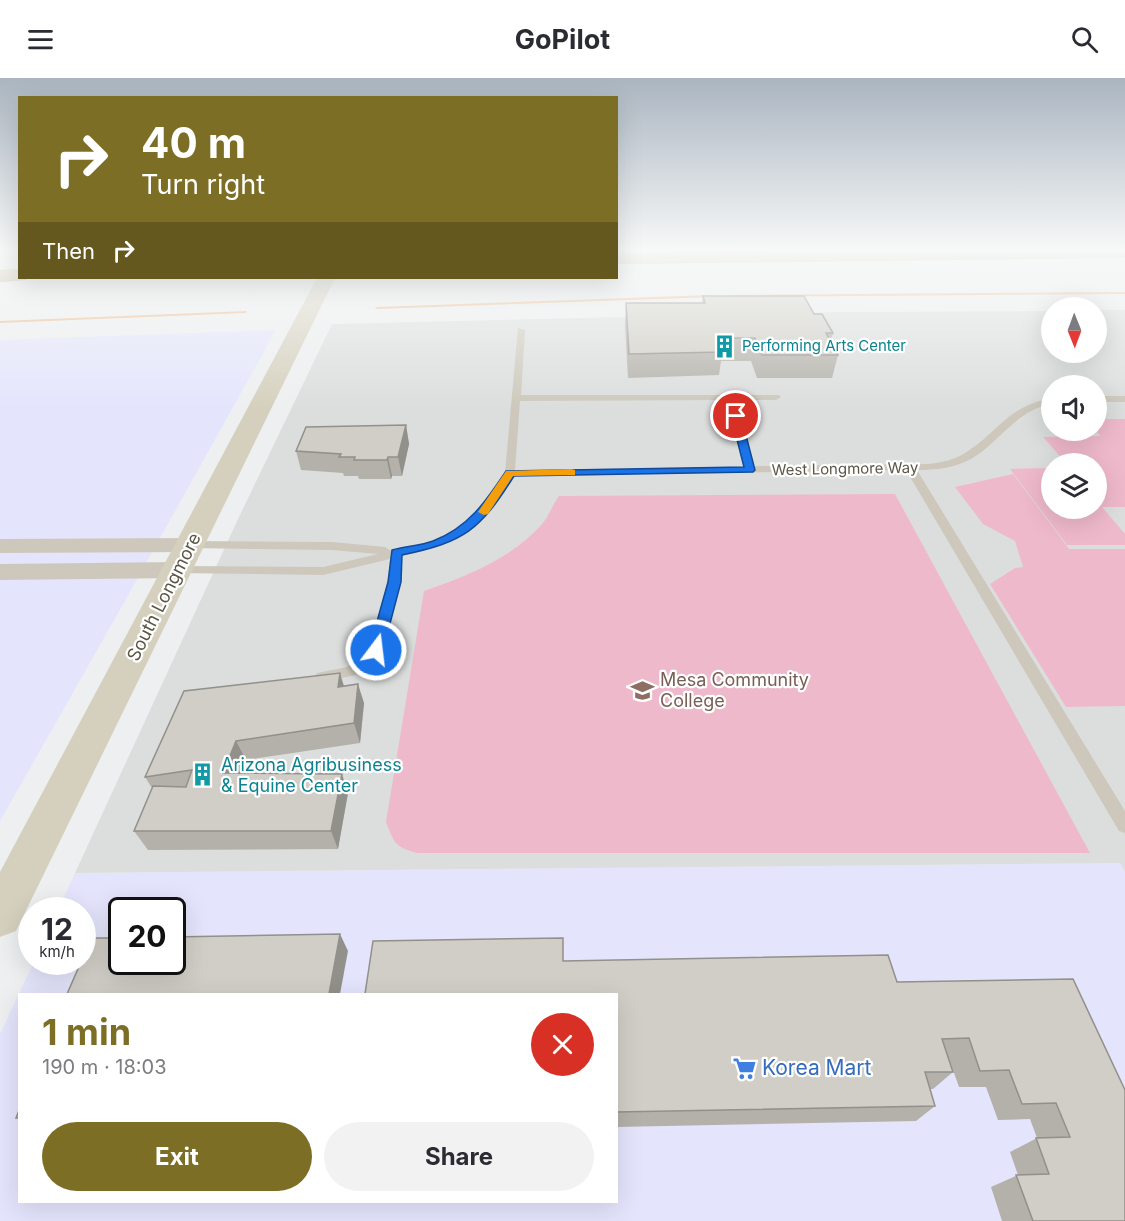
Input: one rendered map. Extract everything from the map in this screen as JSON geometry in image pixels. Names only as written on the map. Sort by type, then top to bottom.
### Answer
[{"type":"street","name":"South Longmore","points":[[0,916],[314,302]]},
{"type":"street","points":[[0,546],[185,558]]},
{"type":"street","points":[[0,572],[185,558]]},
{"type":"lane","points":[[185,558],[323,571],[436,544],[460,532],[477,520],[490,506],[510,473],[521,330]]},
{"type":"lane","points":[[516,398],[776,397]]},
{"type":"lane","points":[[732,398],[750,470]]},
{"type":"lane","points":[[1107,399],[1125,399]]},
{"type":"lane","name":"West Longmore Way","points":[[510,473],[910,468],[944,465],[971,454],[1011,417],[1031,406],[1041,404]]},
{"type":"lane","points":[[910,468],[1125,826]]},
{"type":"lane","points":[[185,558],[332,546],[396,552]]},
{"type":"lane","points":[[308,679],[340,675],[351,671],[376,650],[394,582],[396,552]]},
{"type":"shaded area","name":"Mesa Community College","points":[[1107,310],[1125,310],[1125,872],[1120,863],[75,873],[239,517],[332,324],[841,312],[1041,311],[1041,363],[1107,363]]},
{"type":"shaded area","points":[[276,330],[121,608],[0,821],[0,340]]},
{"type":"shaded area","points":[[1107,419],[1125,419],[1125,507],[1107,507],[1107,453],[1057,453],[1047,441],[1107,441]]},
{"type":"shaded area","points":[[1041,468],[1041,510],[1010,469]]},
{"type":"shaded area","points":[[1013,474],[1041,512],[1041,519],[1047,519],[1069,549],[1125,549],[1125,706],[1066,707],[990,584],[1015,568],[1023,567],[1015,541],[983,524],[955,487]]},
{"type":"shaded area","points":[[895,494],[1090,853],[417,853],[404,849],[396,843],[386,822],[424,591],[488,565],[517,547],[542,524],[559,496]]},
{"type":"shaded area","points":[[1107,513],[1125,534],[1125,545],[1067,545],[1048,519],[1107,519]]},
{"type":"shaded area","points":[[1120,863],[1125,872],[1125,1221],[0,1221],[0,1034],[18,996],[18,1203],[618,1203],[618,993],[19,993],[28,975],[96,975],[96,897],[64,897],[75,873]]},
{"type":"building","points":[[808,302],[814,314],[822,314],[833,333],[826,333],[838,355],[762,355],[755,338],[718,338],[722,352],[629,354],[626,303]]},
{"type":"building","points":[[406,425],[398,457],[388,457],[387,460],[354,460],[355,457],[339,457],[341,454],[296,451],[306,427]]},
{"type":"building","name":"Arizona Agribusiness & Equine Center","points":[[340,673],[338,687],[358,684],[354,723],[236,741],[223,773],[342,774],[331,831],[134,831],[153,786],[186,787],[192,770],[145,777],[184,691]]},
{"type":"building","points":[[340,934],[329,993],[67,993],[75,975],[96,975],[96,938],[108,938],[108,975],[186,975],[186,937]]},
{"type":"building","points":[[563,938],[563,961],[888,955],[897,982],[1073,979],[1125,1090],[1125,1221],[1033,1221],[1016,1175],[1049,1174],[1036,1138],[1070,1137],[1056,1103],[1022,1104],[1009,1070],[980,1071],[969,1038],[942,1039],[953,1072],[925,1072],[935,1106],[618,1112],[618,993],[365,993],[373,941]]},
{"type":"waterway","points":[[377,308],[535,302]]},
{"type":"waterway","points":[[0,322],[245,312]]},
{"type":"slow traffic","points":[[484,512],[510,473],[571,472]]},
{"type":"place","name":"Performing Arts Center","points":[[724,346]]},
{"type":"place","name":"Mesa Community College","points":[[642,690]]},
{"type":"place","name":"Arizona Agribusiness & Equine Center","points":[[203,775]]},
{"type":"place","name":"Korea Mart","points":[[744,1068]]},
{"type":"route","points":[[376,650],[394,582],[396,552],[436,544],[460,532],[477,520],[490,506],[510,473],[750,470],[736,416]]}]
